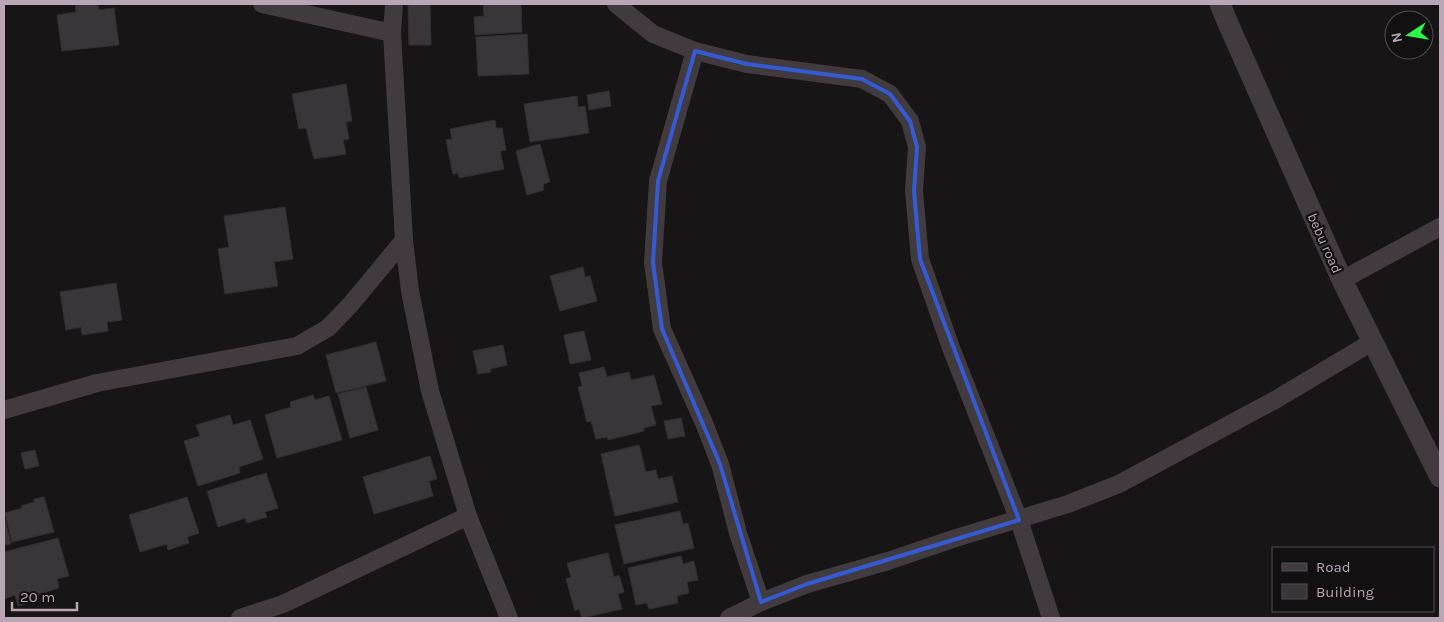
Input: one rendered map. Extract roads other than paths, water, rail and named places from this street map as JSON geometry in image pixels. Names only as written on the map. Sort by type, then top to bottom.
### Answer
[{"type":"street","points":[[262,4],[392,33]]},
{"type":"street","points":[[394,4],[392,33],[404,240],[410,291],[430,391],[468,516],[509,618]]},
{"type":"street","points":[[616,4],[653,34],[695,51],[747,64],[862,79],[890,94],[910,121],[916,147],[914,191],[920,259],[952,348],[1019,520],[1051,618]]},
{"type":"street","name":"bebu road","points":[[1220,4],[1342,280],[1440,477]]},
{"type":"street","points":[[695,51],[658,181],[653,264],[662,329],[720,464],[738,533],[761,602]]},
{"type":"street","points":[[1342,280],[1440,228]]},
{"type":"street","points":[[4,410],[97,383],[297,346],[328,328],[351,304],[404,240]]},
{"type":"street","points":[[729,618],[761,602],[807,584],[1019,520],[1068,504],[1119,484],[1275,400],[1372,342]]},
{"type":"street","points":[[240,618],[283,604],[468,516]]}]
